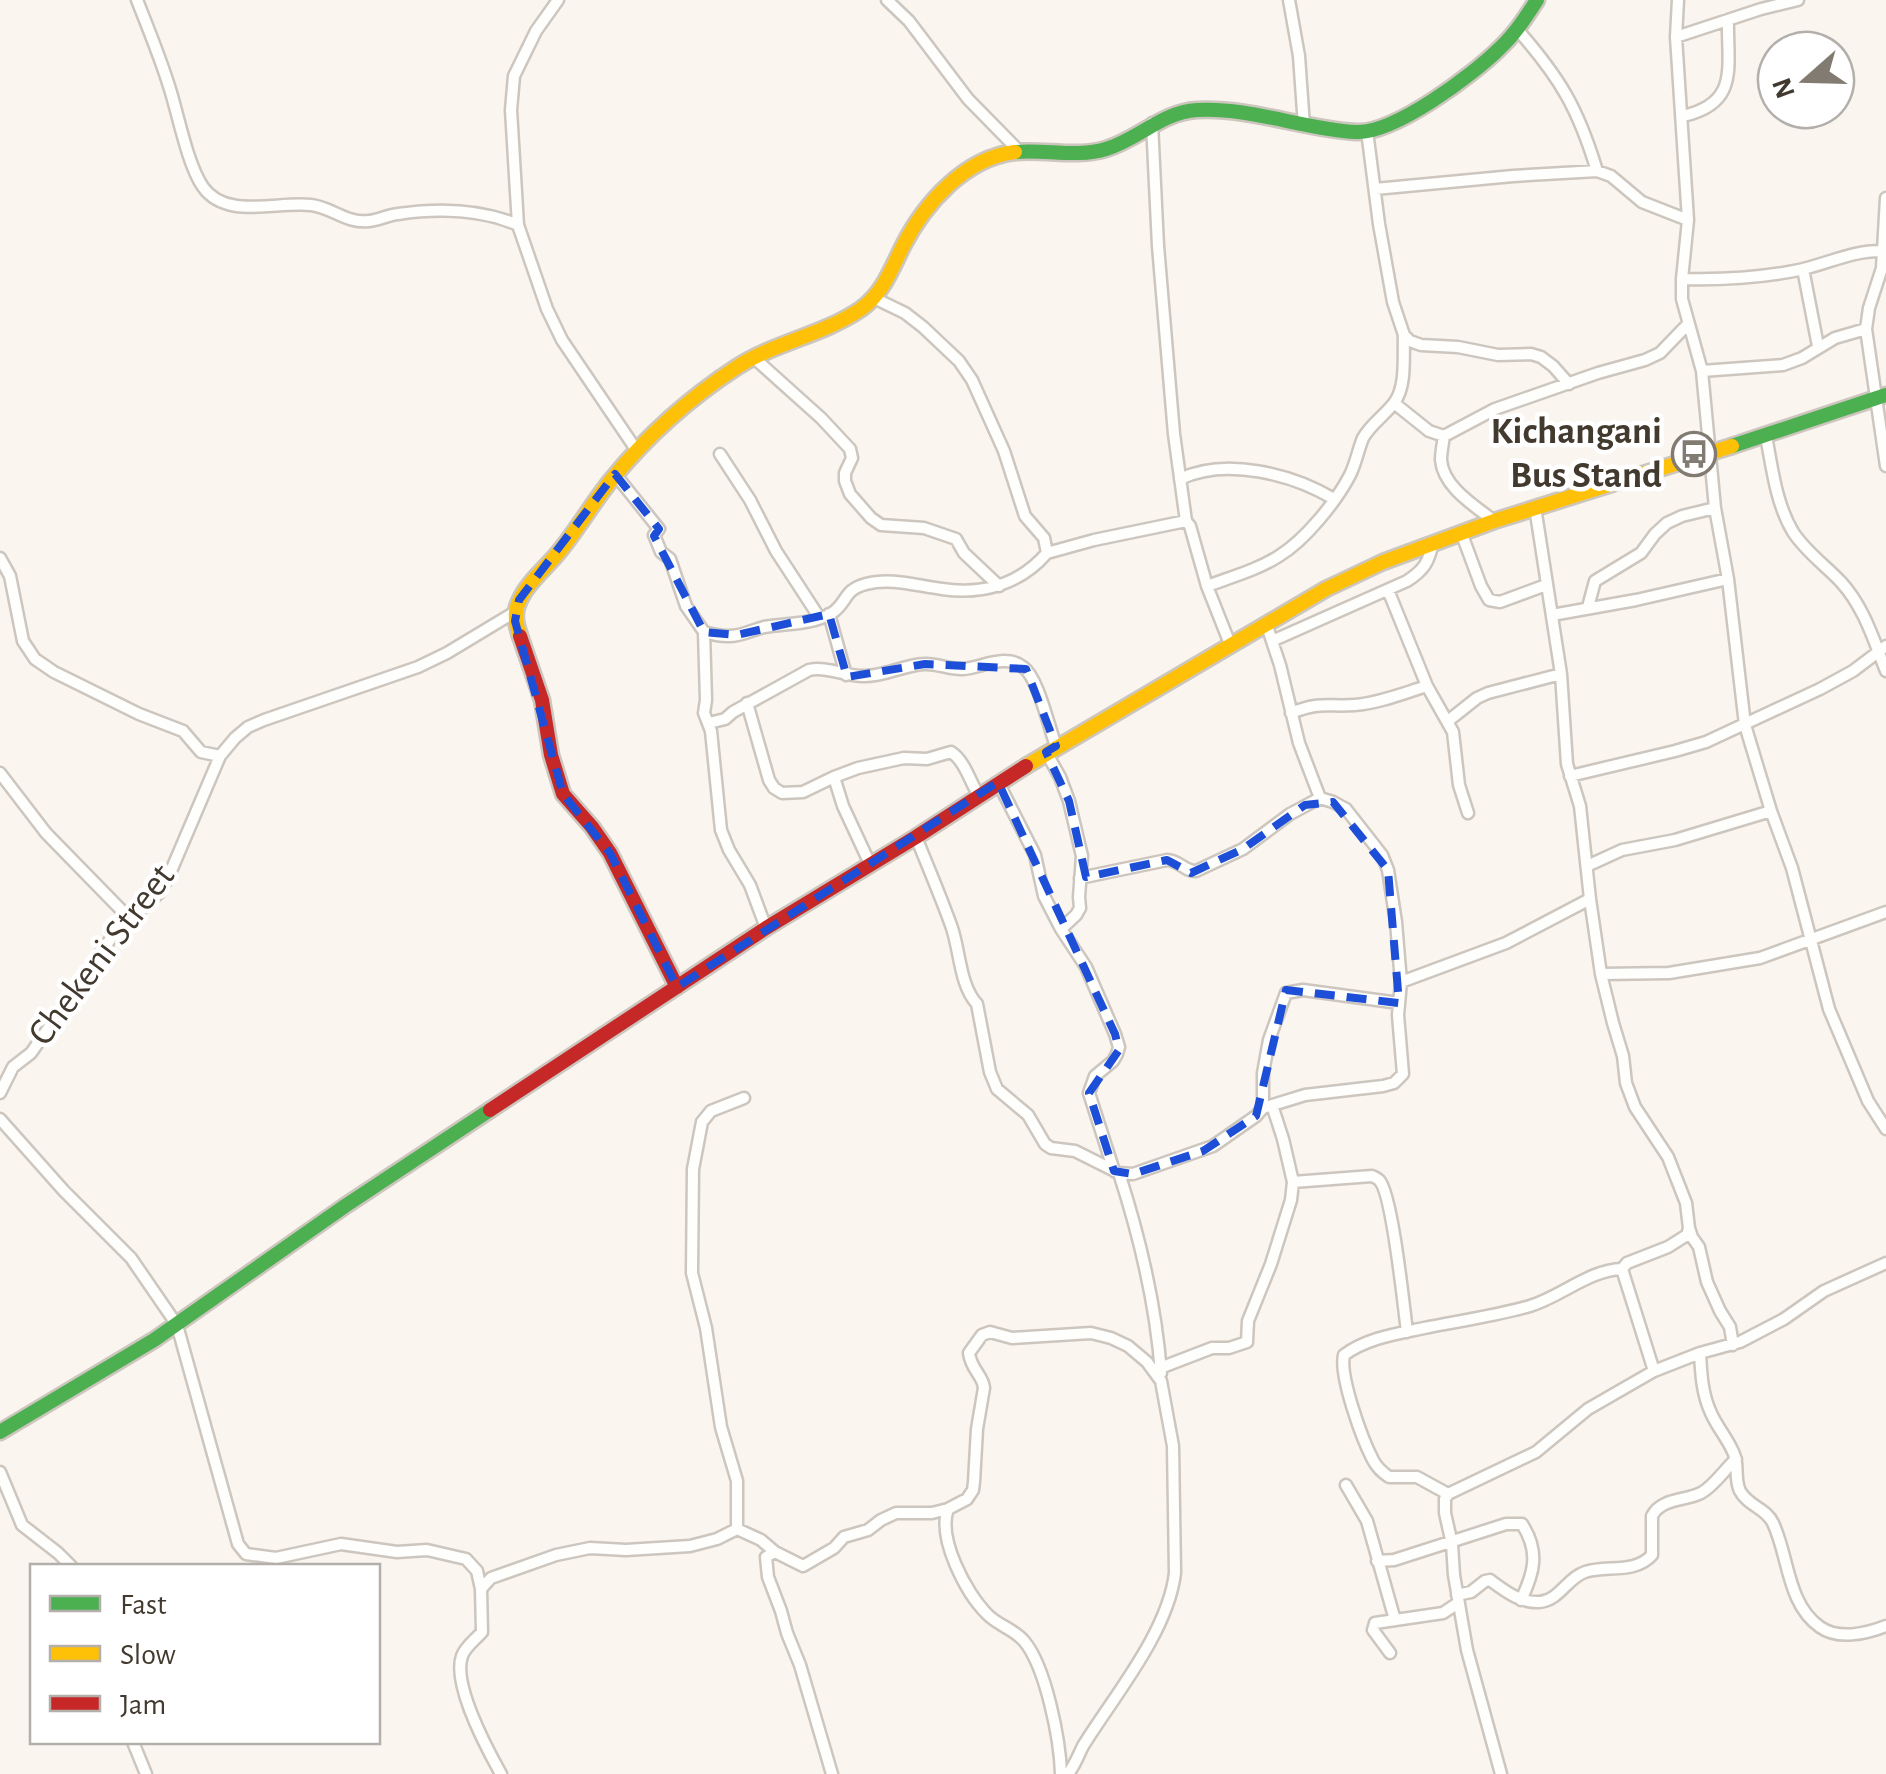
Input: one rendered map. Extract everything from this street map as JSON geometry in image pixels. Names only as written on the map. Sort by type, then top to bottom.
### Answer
[{"type":"street","points":[[137,0],[201,185],[213,198],[238,205],[313,204],[354,221],[430,211],[486,213],[518,225]]},
{"type":"street","points":[[558,0],[536,32],[514,76],[511,110],[518,225],[562,340],[637,452]]},
{"type":"street","points":[[887,0],[909,21],[968,99],[1018,150]]},
{"type":"street","points":[[1289,0],[1300,56],[1304,126]]},
{"type":"street","points":[[0,558],[10,576],[24,641],[34,659],[139,714],[184,731],[201,752],[220,756],[248,728],[418,667],[515,612],[526,591],[561,550],[615,474],[637,452],[687,406],[753,357],[838,320],[874,298],[912,232],[950,185],[983,160],[1018,150],[1100,151],[1118,146],[1164,117],[1194,110],[1367,132],[1396,121],[1434,98],[1494,53],[1537,0]]},
{"type":"street","points":[[1678,0],[1676,37],[1688,220],[1682,299],[1702,372],[1715,508],[1728,579],[1744,725],[1792,868],[1829,1009],[1868,1101],[1886,1129]]},
{"type":"street","points":[[1676,37],[1798,0]]},
{"type":"street","points":[[1683,116],[1710,108],[1718,101],[1728,70],[1728,20]]},
{"type":"street","points":[[1517,29],[1564,87],[1597,171]]},
{"type":"street","points":[[1152,123],[1158,246],[1186,521],[1230,644]]},
{"type":"street","points":[[1207,586],[1280,556],[1300,538],[1350,476],[1361,442],[1400,391],[1404,335],[1393,302],[1367,132]]},
{"type":"street","points":[[1374,189],[1597,171],[1612,176],[1642,202],[1688,220]]},
{"type":"street","points":[[1886,198],[1884,266],[1866,329],[1882,396],[1886,466]]},
{"type":"street","points":[[1682,279],[1724,280],[1803,269],[1853,254],[1883,251]]},
{"type":"street","points":[[1803,269],[1818,346]]},
{"type":"street","points":[[874,298],[924,327],[965,370],[1004,450],[1025,516],[1044,538],[1047,553]]},
{"type":"street","points":[[1394,403],[1428,431],[1444,436],[1495,409],[1651,358],[1688,324]]},
{"type":"street","points":[[1702,372],[1784,365],[1835,338],[1866,329]]},
{"type":"street","points":[[1404,335],[1421,345],[1498,355],[1531,354],[1553,366],[1569,384]]},
{"type":"street","points":[[753,357],[822,418],[850,450],[852,458],[845,481],[850,494],[870,518],[881,525],[924,528],[956,539],[964,553],[1000,586]]},
{"type":"street","points":[[0,1432],[177,1324],[345,1206],[766,928],[1051,749],[1266,623],[1383,562],[1432,542],[1882,396]]},
{"type":"street","points":[[1444,436],[1441,458],[1446,474],[1456,488],[1494,520]]},
{"type":"street","points":[[1766,436],[1780,499],[1792,530],[1854,600],[1882,649],[1886,672]]},
{"type":"street","points":[[720,454],[776,550],[824,616],[846,676]]},
{"type":"street","points":[[1180,479],[1202,470],[1245,471],[1314,487],[1334,499]]},
{"type":"street","points":[[615,474],[659,528],[654,535],[661,552],[670,558],[686,606],[704,632],[704,713],[709,723],[720,830],[750,885],[766,928]]},
{"type":"street","points":[[1534,507],[1561,674],[1567,764],[1580,806],[1601,974],[1623,1056],[1628,1092],[1668,1157],[1686,1203],[1689,1228],[1699,1247],[1707,1282],[1731,1329],[1733,1345]]},
{"type":"street","points":[[1588,607],[1594,582],[1642,553],[1668,522],[1715,508]]},
{"type":"street","points":[[704,632],[737,635],[804,622],[824,616],[840,604],[848,590],[878,582],[984,590],[1022,576],[1047,553],[1186,521]]},
{"type":"street","points":[[1462,532],[1489,600],[1500,602],[1546,584]]},
{"type":"street","points":[[1272,641],[1388,590],[1424,568],[1430,560],[1432,542]]},
{"type":"street","points":[[1552,614],[1728,579]]},
{"type":"street","points":[[1388,590],[1426,686],[1448,721],[1468,813]]},
{"type":"street","points":[[515,612],[542,700],[563,794],[610,854],[678,987]]},
{"type":"street","points":[[1266,623],[1298,742],[1320,798]]},
{"type":"street","points":[[1570,776],[1706,742],[1820,690],[1882,649]]},
{"type":"street","points":[[709,723],[725,719],[809,670],[829,670],[846,676],[886,674],[925,664],[965,669],[985,663],[1020,664],[1034,684],[1082,856],[1080,908],[1062,929]]},
{"type":"street","points":[[1448,721],[1488,693],[1561,674]]},
{"type":"street","points":[[1291,713],[1321,704],[1366,704],[1426,686]]},
{"type":"street","points":[[747,703],[769,780],[782,792],[804,792],[834,777],[893,760],[926,759],[951,752],[960,760],[979,796]]},
{"type":"street","name":"Chekeni Street","points":[[0,1092],[13,1068],[31,1053],[114,934],[159,892],[220,756]]},
{"type":"street","points":[[0,774],[46,833],[130,920]]},
{"type":"street","points":[[834,777],[870,864]]},
{"type":"street","points":[[998,782],[1035,855],[1044,896],[1086,967],[1118,1046],[1113,1061],[1095,1076],[1089,1093],[1131,1210],[1153,1307],[1172,1446],[1172,1592],[1145,1648],[1068,1774]]},
{"type":"street","points":[[916,837],[954,933],[971,998],[978,1004],[990,1072],[997,1089],[1028,1115],[1045,1144],[1057,1150],[1075,1152],[1116,1172],[1132,1174],[1202,1151],[1267,1107],[1305,1095],[1383,1086],[1400,1079],[1401,982],[1392,886],[1382,854],[1346,810],[1320,798],[1290,814],[1243,849],[1196,871],[1168,860],[1080,878]]},
{"type":"street","points":[[1587,866],[1622,850],[1676,840],[1771,810]]},
{"type":"street","points":[[1401,982],[1506,943],[1590,898]]},
{"type":"street","points":[[1601,974],[1669,973],[1760,958],[1886,912]]},
{"type":"street","points":[[1160,1368],[1212,1348],[1247,1342],[1248,1320],[1291,1200],[1293,1182],[1284,1139],[1267,1107],[1264,1073],[1269,1040],[1286,993],[1303,990],[1398,1003]]},
{"type":"street","points":[[738,1530],[737,1481],[721,1427],[706,1328],[692,1272],[693,1168],[702,1122],[711,1111],[744,1098]]},
{"type":"street","points":[[0,1120],[131,1258],[177,1324],[238,1544],[246,1554],[276,1558],[341,1544],[397,1552],[427,1550],[466,1560],[477,1571],[482,1632],[461,1657],[460,1674],[466,1701],[501,1774]]},
{"type":"street","points":[[1293,1182],[1378,1178],[1392,1222],[1407,1332]]},
{"type":"street","points":[[1448,1494],[1417,1477],[1389,1477],[1374,1464],[1348,1390],[1342,1366],[1344,1354],[1358,1345],[1407,1332],[1532,1305],[1599,1272],[1622,1269],[1627,1263],[1679,1241],[1689,1228]]},
{"type":"street","points":[[1501,1774],[1467,1650],[1445,1513],[1448,1494],[1536,1452],[1588,1409],[1654,1371],[1733,1345],[1824,1291],[1886,1263]]},
{"type":"street","points":[[1622,1269],[1654,1371]]},
{"type":"street","points":[[481,1589],[491,1578],[556,1555],[590,1548],[690,1546],[738,1530],[803,1566],[834,1548],[844,1537],[868,1530],[896,1513],[948,1509],[967,1499],[973,1490],[984,1382],[970,1364],[969,1353],[982,1335],[990,1332],[1012,1338],[1091,1333],[1111,1338],[1147,1362],[1161,1382]]},
{"type":"street","points":[[1700,1353],[1704,1394],[1736,1458],[1740,1490],[1772,1522],[1804,1613],[1837,1636],[1886,1626]]},
{"type":"street","points":[[1390,1653],[1373,1626],[1375,1623],[1443,1614],[1485,1581],[1534,1603],[1548,1601],[1583,1573],[1647,1561],[1652,1555],[1654,1510],[1702,1492],[1736,1458]]},
{"type":"street","points":[[0,1472],[22,1524],[69,1564]]},
{"type":"street","points":[[1346,1484],[1367,1521],[1395,1620]]},
{"type":"street","points":[[948,1509],[945,1534],[972,1594],[990,1618],[1024,1642],[1037,1668],[1055,1725],[1060,1774]]},
{"type":"street","points":[[1377,1562],[1452,1544],[1506,1524],[1522,1524],[1534,1566],[1521,1600]]},
{"type":"street","points":[[774,1552],[766,1557],[768,1577],[800,1664],[832,1774]]},
{"type":"street","points":[[134,1744],[146,1774]]},
{"type":"highlighted area","points":[[615,474],[659,529],[654,536],[704,632],[737,635],[829,614],[847,677],[925,664],[1026,669],[1056,746],[1046,752],[1069,801],[1086,877],[1167,860],[1191,873],[1243,849],[1305,805],[1333,802],[1388,870],[1399,1003],[1286,990],[1256,1116],[1203,1151],[1133,1174],[1114,1171],[1089,1093],[1119,1050],[1115,1034],[998,782],[677,987],[610,853],[563,794],[515,621],[519,600]]},
{"type":"traffic: fast","points":[[1015,152],[1095,152],[1118,145],[1173,116],[1197,110],[1237,112],[1336,130],[1372,130],[1432,101],[1471,73],[1511,37],[1537,0]]},
{"type":"traffic: fast","points":[[1732,446],[1886,395]]},
{"type":"traffic: fast","points":[[0,1432],[154,1340],[490,1110]]},
{"type":"traffic: slow","points":[[520,636],[516,611],[524,592],[612,479],[655,433],[686,404],[737,367],[831,326],[869,303],[912,230],[948,185],[980,163],[1015,152]]},
{"type":"traffic: slow","points":[[1026,766],[1326,589],[1383,562],[1494,521],[1732,446]]},
{"type":"traffic: jam","points":[[520,636],[542,700],[551,755],[563,794],[610,853],[677,987]]},
{"type":"traffic: jam","points":[[490,1110],[766,928],[1026,766]]},
{"type":"place","name":"Kichangani Bus Stand","points":[[1694,454]]}]
